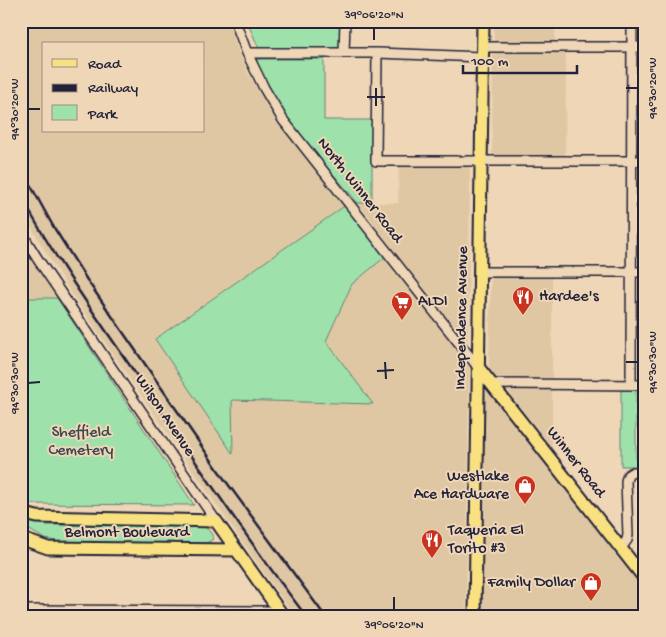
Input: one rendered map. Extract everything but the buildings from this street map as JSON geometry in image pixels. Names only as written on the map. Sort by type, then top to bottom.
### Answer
[{"type":"main road","name":"Independence Avenue","points":[[475,616],[483,21]]},
{"type":"main road","name":"Winner Road","points":[[478,367],[621,548],[639,564],[645,579]]},
{"type":"main road","name":"Belmont Boulevard","points":[[21,514],[37,517],[216,521]]},
{"type":"main road","name":"Wilson Avenue","points":[[216,521],[282,613]]},
{"type":"main road","name":"Belmont Boulevard","points":[[23,540],[48,548],[65,549],[236,550]]},
{"type":"street","name":"North Winner Road","points":[[235,21],[247,53],[264,88],[283,120],[478,367]]},
{"type":"street","points":[[344,53],[345,21]]},
{"type":"street","points":[[631,385],[632,21]]},
{"type":"street","points":[[247,53],[482,52],[645,47]]},
{"type":"street","points":[[377,53],[376,161],[645,161]]},
{"type":"street","name":"Wilson Avenue","points":[[21,232],[216,521]]},
{"type":"street","points":[[480,272],[645,272]]},
{"type":"street","points":[[492,384],[645,385]]},
{"type":"street","points":[[621,548],[628,535],[626,481],[628,475],[633,472],[645,472]]},
{"type":"street","points":[[21,610],[282,613]]},
{"type":"shaded area","points":[[22,21],[228,21],[248,73],[261,94],[291,138],[346,205],[155,338],[233,453],[232,400],[373,404],[326,341],[352,284],[385,257],[467,361],[469,367],[466,616],[295,616],[71,293],[21,210]]},
{"type":"shaded area","points":[[494,21],[555,21],[555,42],[496,42],[494,40]]},
{"type":"shaded area","points":[[566,52],[565,157],[495,156],[492,154],[493,55],[496,53]]},
{"type":"shaded area","points":[[399,167],[467,167],[470,169],[468,339],[466,341],[461,340],[358,203],[398,203]]},
{"type":"shaded area","points":[[21,243],[57,298],[21,298]]},
{"type":"shaded area","points":[[493,277],[552,278],[552,381],[499,380],[491,372],[489,365],[491,280]]},
{"type":"shaded area","points":[[513,389],[552,389],[552,448],[510,394],[509,391]]},
{"type":"shaded area","points":[[487,392],[490,393],[645,589],[645,616],[482,616],[485,395]]},
{"type":"green space","points":[[247,21],[341,21],[340,49],[259,49]]},
{"type":"green space","points":[[324,59],[324,120],[372,120],[372,203],[358,203],[310,147],[290,121],[256,66],[257,60]]},
{"type":"green space","points":[[346,205],[385,257],[352,284],[326,341],[373,404],[232,400],[233,454],[155,339]]},
{"type":"green space","name":"Sheffield Cemetery","points":[[21,298],[57,298],[194,505],[21,504]]},
{"type":"green space","points":[[621,390],[636,390],[636,466],[621,466]]},
{"type":"green space","points":[[21,520],[46,525],[200,526],[205,527],[213,537],[212,540],[206,543],[196,545],[72,544],[45,539],[21,525]]},
{"type":"railway","points":[[21,168],[53,226],[87,280],[225,480],[325,616]]},
{"type":"railway","points":[[21,196],[94,314],[243,530],[306,616]]},
{"type":"place","name":"Hardee's","points":[[523,316]]},
{"type":"place","name":"ALDI","points":[[402,321]]},
{"type":"place","name":"Westlake Ace Hardware","points":[[525,505]]},
{"type":"place","name":"Taqueria El Torito #3","points":[[432,559]]},
{"type":"place","name":"Family Dollar","points":[[591,602]]}]
